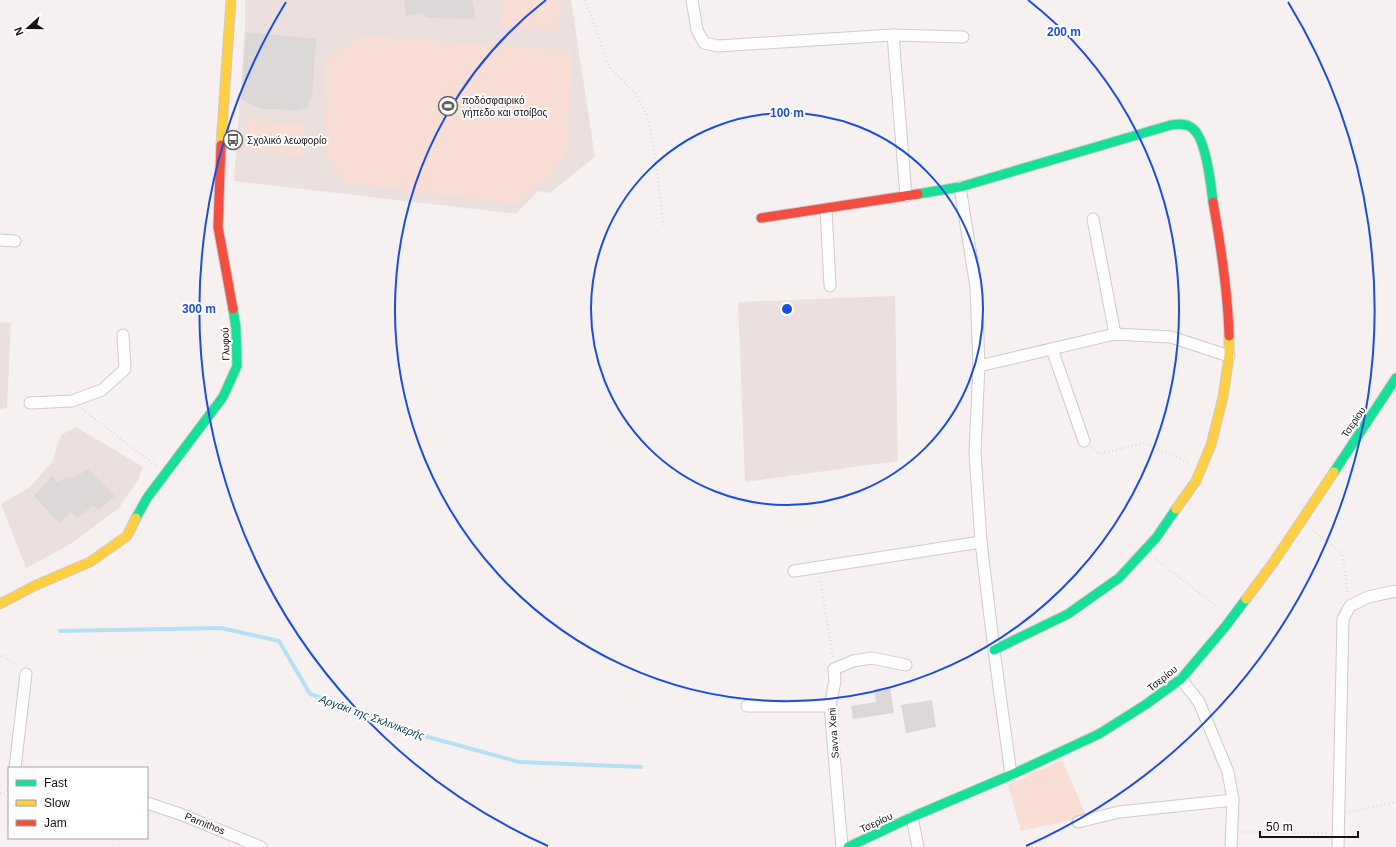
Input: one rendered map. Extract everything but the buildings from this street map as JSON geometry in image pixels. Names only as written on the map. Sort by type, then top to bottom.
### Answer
[{"type":"street","name":"Γλυφού","points":[[0,604],[34,586],[90,562],[127,536],[148,498],[223,397],[237,366],[236,328],[218,227],[219,176],[231,0]]},
{"type":"street","points":[[692,0],[697,30],[704,43],[718,46],[894,35],[963,37]]},
{"type":"street","points":[[894,35],[906,196]]},
{"type":"street","points":[[761,218],[960,187],[1171,125],[1182,124],[1193,128],[1200,137],[1208,169],[1224,267],[1228,305],[1229,356],[1223,398],[1211,445],[1202,468],[1196,481],[1156,538],[1119,578],[1068,614],[994,650]]},
{"type":"street","points":[[960,187],[976,287],[979,366],[976,452],[981,542],[1011,775]]},
{"type":"street","points":[[826,209],[830,286]]},
{"type":"street","points":[[1093,219],[1115,334]]},
{"type":"street","points":[[0,240],[15,241]]},
{"type":"street","points":[[979,366],[1115,334],[1171,337],[1229,356]]},
{"type":"street","points":[[30,403],[72,401],[102,390],[125,369],[123,335]]},
{"type":"street","points":[[1052,348],[1084,440]]},
{"type":"street","name":"Τσερίου","points":[[848,847],[912,817],[1011,775],[1099,734],[1146,705],[1181,679],[1232,618],[1272,563],[1396,378]]},
{"type":"street","points":[[794,571],[981,542]]},
{"type":"street","points":[[1338,847],[1343,619],[1350,606],[1368,597],[1396,591]]},
{"type":"street","points":[[834,669],[853,661],[872,658],[906,665]]},
{"type":"street","name":"Savva Xeni","points":[[834,669],[835,681],[830,706],[842,847]]},
{"type":"street","points":[[14,767],[26,674]]},
{"type":"street","points":[[1181,679],[1199,702],[1228,772],[1233,800],[1231,847]]},
{"type":"street","points":[[747,706],[830,706]]},
{"type":"street","points":[[1078,822],[1119,812],[1233,800]]},
{"type":"street","name":"Parnithos","points":[[148,803],[180,814],[261,847]]},
{"type":"street","points":[[912,817],[918,847]]},
{"type":"path","points":[[585,0],[610,68],[636,94],[647,115],[655,155],[664,227]]},
{"type":"path","points":[[72,401],[166,474]]},
{"type":"path","points":[[1084,440],[1099,454],[1145,443],[1202,468]]},
{"type":"path","points":[[1300,522],[1342,553],[1350,606]]},
{"type":"path","points":[[1144,550],[1232,618]]},
{"type":"path","points":[[819,567],[834,669]]},
{"type":"path","points":[[0,656],[4,656],[26,674]]},
{"type":"path","points":[[1339,815],[1396,802]]},
{"type":"path","points":[[1232,832],[1339,833]]},
{"type":"shaded area","points":[[245,0],[571,0],[595,157],[550,193],[538,191],[516,214],[234,181],[245,28]]},
{"type":"shaded area","points":[[503,0],[561,0],[558,32],[500,27]]},
{"type":"shaded area","name":"ποδόσφαιρικό γήπεδο και στοίβος","points":[[360,35],[572,51],[568,150],[551,176],[517,204],[344,183],[326,157],[325,62]]},
{"type":"shaded area","points":[[248,120],[306,126],[304,156],[245,151]]},
{"type":"shaded area","points":[[895,296],[898,461],[745,482],[738,302]]},
{"type":"shaded area","points":[[0,322],[11,323],[7,408],[0,409]]},
{"type":"shaded area","points":[[76,427],[143,467],[138,480],[119,508],[69,545],[26,568],[1,504],[30,487],[52,462],[61,435]]},
{"type":"shaded area","points":[[1062,760],[1087,817],[1021,831],[1008,785]]},
{"type":"waterway","name":"Αργάκι της Σκλινικερής","points":[[60,631],[221,628],[279,641],[310,694],[432,738],[519,762],[641,767]]},
{"type":"traffic: fast","points":[[918,194],[960,187],[1171,125],[1182,124],[1192,128],[1197,133],[1201,141],[1207,162],[1213,202]]},
{"type":"traffic: fast","points":[[136,518],[147,498],[223,397],[237,366],[236,328],[233,309]]},
{"type":"traffic: fast","points":[[1334,472],[1396,378]]},
{"type":"traffic: fast","points":[[994,650],[1068,614],[1119,578],[1156,538],[1176,509]]},
{"type":"traffic: fast","points":[[848,847],[912,817],[1011,775],[1099,734],[1145,705],[1181,679],[1225,627],[1246,599]]},
{"type":"traffic: slow","points":[[221,145],[231,0]]},
{"type":"traffic: slow","points":[[1176,509],[1196,481],[1211,445],[1223,397],[1229,356],[1229,336]]},
{"type":"traffic: slow","points":[[1246,599],[1273,563],[1334,472]]},
{"type":"traffic: slow","points":[[0,604],[34,586],[90,562],[127,536],[136,518]]},
{"type":"traffic: jam","points":[[221,145],[218,227],[233,309]]},
{"type":"traffic: jam","points":[[761,218],[918,194]]},
{"type":"traffic: jam","points":[[1213,202],[1224,269],[1229,336]]},
{"type":"place","name":"ποδόσφαιρικό γήπεδο και στοίβος","points":[[448,106]]},
{"type":"place","name":"Σχολικό λεωφορίο","points":[[233,140]]}]
